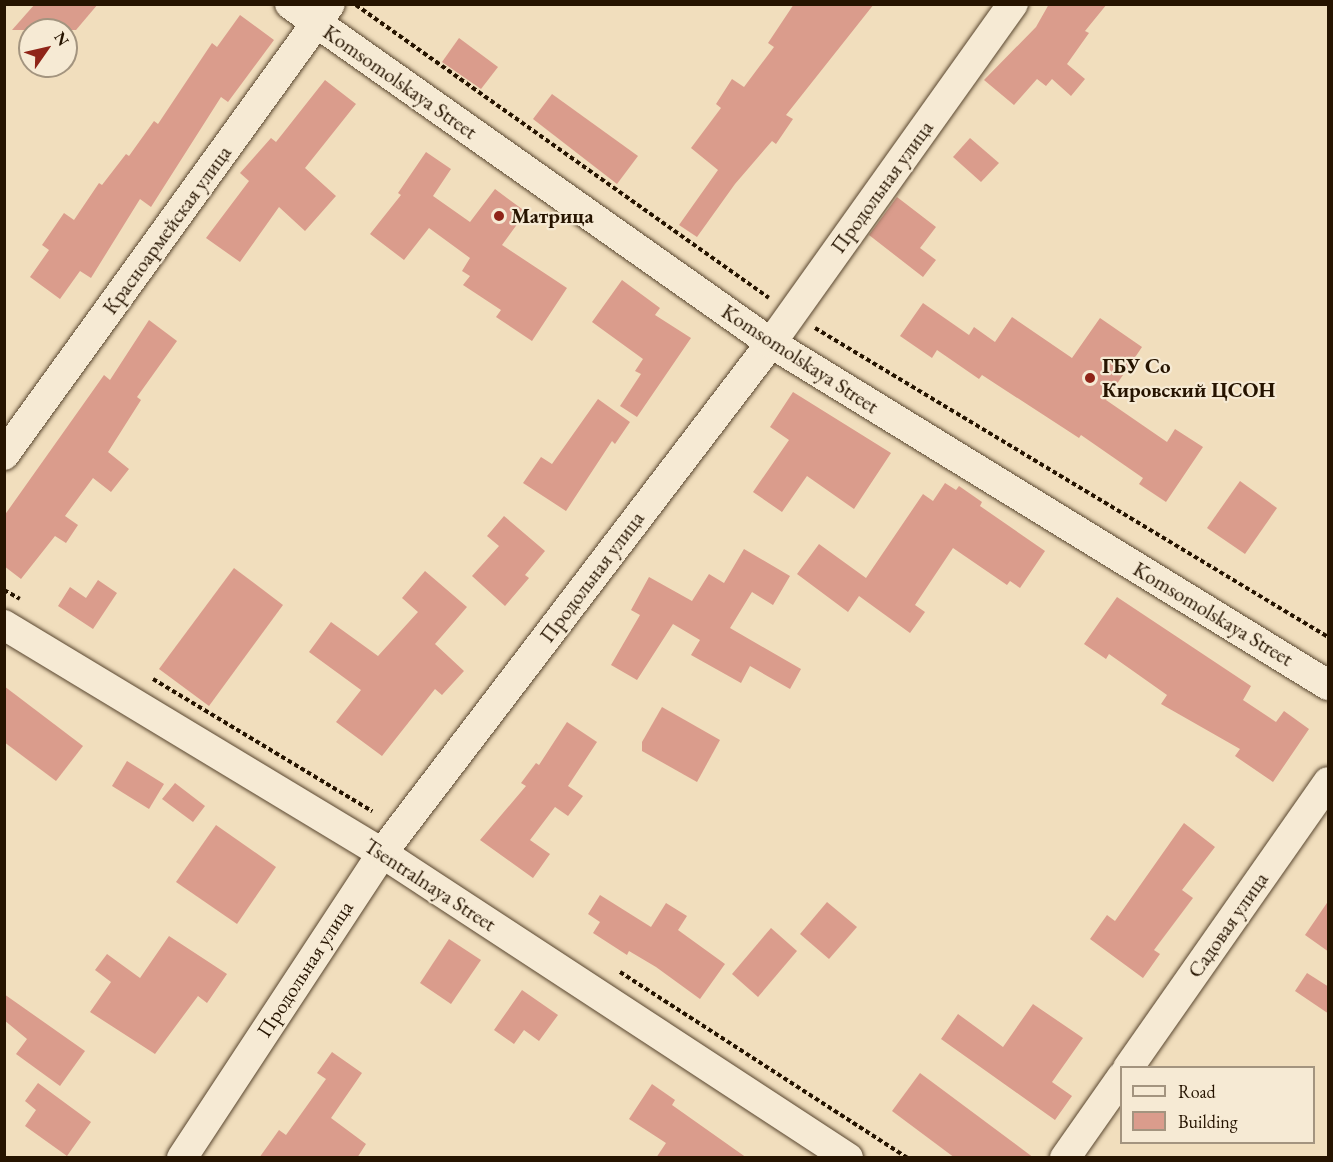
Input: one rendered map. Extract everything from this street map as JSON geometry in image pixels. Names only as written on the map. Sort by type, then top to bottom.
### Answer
[{"type":"street","name":"Komsomolskaya Street","points":[[290,4],[323,14],[771,343],[1329,685]]},
{"type":"street","name":"Продольная улица","points":[[182,1158],[382,853],[771,343],[1013,4]]},
{"type":"street","name":"Красноармейская улица","points":[[4,455],[323,14]]},
{"type":"street","name":"Tsentralnaya Street","points":[[4,625],[382,853],[848,1158]]},
{"type":"street","name":"Садовая улица","points":[[1129,1066],[1329,782]]},
{"type":"street","points":[[1065,1158],[1120,1080]]},
{"type":"path","points":[[355,4],[792,314],[1329,637]]},
{"type":"building","points":[[35,4],[98,4],[78,28],[78,18],[23,18]]},
{"type":"building","points":[[794,4],[874,4],[786,115],[793,119],[776,144],[772,141],[735,184],[697,237],[679,225],[718,170],[691,148],[721,108],[716,104],[732,79],[744,87],[774,47],[768,43]]},
{"type":"building","points":[[1049,4],[1107,4],[1085,31],[1089,33],[1067,64],[1085,79],[1071,96],[1052,79],[1046,86],[1037,79],[1014,105],[984,80],[1036,27]]},
{"type":"building","points":[[240,15],[274,40],[228,102],[221,97],[151,207],[140,199],[91,278],[80,271],[60,299],[30,277],[49,250],[42,245],[64,213],[74,220],[99,183],[102,185],[126,154],[129,156],[154,121],[158,124],[212,43],[217,47]]},
{"type":"building","points":[[459,38],[498,67],[481,89],[442,62]]},
{"type":"building","points":[[325,80],[356,104],[305,168],[336,196],[305,231],[279,207],[240,262],[206,238],[249,181],[240,173],[271,138],[276,142]]},
{"type":"building","points":[[552,94],[638,156],[617,184],[533,119]]},
{"type":"building","points":[[970,138],[999,163],[981,182],[953,157]]},
{"type":"building","points":[[426,152],[451,169],[433,196],[470,222],[495,189],[526,212],[502,245],[567,288],[532,341],[496,317],[501,310],[463,285],[470,276],[462,271],[470,258],[429,228],[404,260],[370,234],[401,195],[398,193]]},
{"type":"building","points":[[897,197],[936,227],[920,248],[936,260],[923,277],[869,235]]},
{"type":"building","points":[[622,280],[660,308],[655,315],[691,338],[637,417],[620,406],[641,374],[635,371],[643,359],[592,322]]},
{"type":"building","points":[[923,303],[969,335],[974,327],[995,342],[1012,317],[1072,358],[1100,318],[1142,347],[1106,400],[1167,442],[1175,429],[1203,447],[1166,502],[1139,484],[1143,478],[1081,435],[1079,438],[982,375],[979,379],[937,350],[932,358],[900,336]]},
{"type":"building","points":[[149,320],[177,341],[137,397],[141,400],[108,452],[129,469],[111,492],[93,478],[65,516],[78,525],[66,543],[55,536],[21,579],[4,566],[4,516],[104,375],[110,380]]},
{"type":"building","points":[[793,392],[891,453],[854,509],[807,476],[782,512],[753,492],[789,440],[770,427]]},
{"type":"building","points":[[598,399],[630,422],[615,444],[612,441],[566,511],[523,483],[541,457],[552,464]]},
{"type":"building","points":[[1240,481],[1277,508],[1245,554],[1207,528]]},
{"type":"building","points":[[945,483],[956,490],[959,486],[982,502],[980,506],[1045,551],[1020,588],[1010,581],[1007,585],[953,548],[915,605],[925,612],[910,633],[859,596],[848,612],[797,574],[819,544],[866,578],[923,494],[933,501]]},
{"type":"building","points":[[504,516],[545,551],[525,575],[529,578],[505,606],[472,576],[499,546],[487,536]]},
{"type":"building","points":[[744,549],[790,576],[773,605],[752,592],[730,628],[801,669],[790,689],[750,666],[741,683],[691,655],[700,640],[673,624],[637,680],[611,665],[640,615],[631,610],[649,577],[692,601],[709,574],[724,583]]},
{"type":"building","points":[[234,568],[283,605],[209,706],[159,669]]},
{"type":"building","points":[[425,571],[467,607],[435,644],[464,671],[442,695],[435,689],[382,756],[336,722],[361,690],[309,652],[331,622],[378,656],[418,612],[402,598]]},
{"type":"building","points":[[98,580],[117,593],[93,629],[58,606],[70,587],[86,598]]},
{"type":"building","points":[[1117,597],[1251,686],[1243,700],[1276,722],[1284,711],[1309,729],[1273,782],[1235,756],[1240,749],[1161,704],[1167,695],[1109,654],[1106,659],[1084,644]]},
{"type":"building","points":[[4,686],[83,746],[56,781],[4,742]]},
{"type":"building","points":[[662,707],[720,740],[697,782],[642,751],[642,742]]},
{"type":"building","points":[[567,722],[597,742],[568,786],[583,796],[568,816],[555,807],[530,840],[550,854],[533,878],[480,840],[526,786],[521,783],[536,763],[539,765]]},
{"type":"building","points":[[127,761],[164,784],[149,809],[112,786]]},
{"type":"building","points":[[175,783],[205,806],[193,822],[162,799]]},
{"type":"building","points":[[1184,823],[1215,847],[1182,890],[1193,898],[1154,950],[1160,954],[1143,978],[1090,939],[1107,915],[1115,921]]},
{"type":"building","points":[[216,825],[276,867],[237,924],[176,882]]},
{"type":"building","points":[[600,895],[651,927],[666,903],[687,916],[678,930],[725,964],[700,999],[656,967],[629,951],[627,955],[593,933],[600,922],[588,914]]},
{"type":"building","points":[[1329,900],[1329,952],[1305,935]]},
{"type":"building","points":[[827,902],[857,927],[829,959],[800,934]]},
{"type":"building","points":[[771,928],[797,951],[758,997],[732,974]]},
{"type":"building","points":[[169,936],[227,974],[207,1003],[198,996],[155,1054],[90,1012],[111,982],[95,970],[107,954],[140,978]]},
{"type":"building","points":[[449,939],[481,960],[451,1004],[420,983]]},
{"type":"building","points":[[1307,973],[1329,987],[1329,1014],[1295,991]]},
{"type":"building","points":[[522,990],[558,1015],[539,1041],[524,1030],[514,1044],[494,1030]]},
{"type":"building","points":[[4,994],[85,1051],[60,1086],[16,1054],[27,1039],[4,1020]]},
{"type":"building","points":[[1033,1004],[1083,1038],[1052,1082],[1072,1096],[1055,1120],[941,1039],[958,1014],[1003,1047]]},
{"type":"building","points":[[332,1052],[362,1073],[331,1118],[366,1144],[357,1158],[259,1158],[279,1130],[286,1135],[326,1079],[317,1073]]},
{"type":"building","points":[[920,1073],[1034,1158],[955,1158],[892,1111]]},
{"type":"building","points":[[38,1083],[91,1122],[67,1156],[25,1126],[36,1110],[25,1101]]},
{"type":"building","points":[[652,1084],[675,1100],[672,1105],[747,1158],[656,1158],[666,1143],[629,1119]]},
{"type":"place","name":"Матрица","points":[[499,216]]},
{"type":"place","name":"ГБУ Со Кировский ЦСОН","points":[[1090,378]]}]
